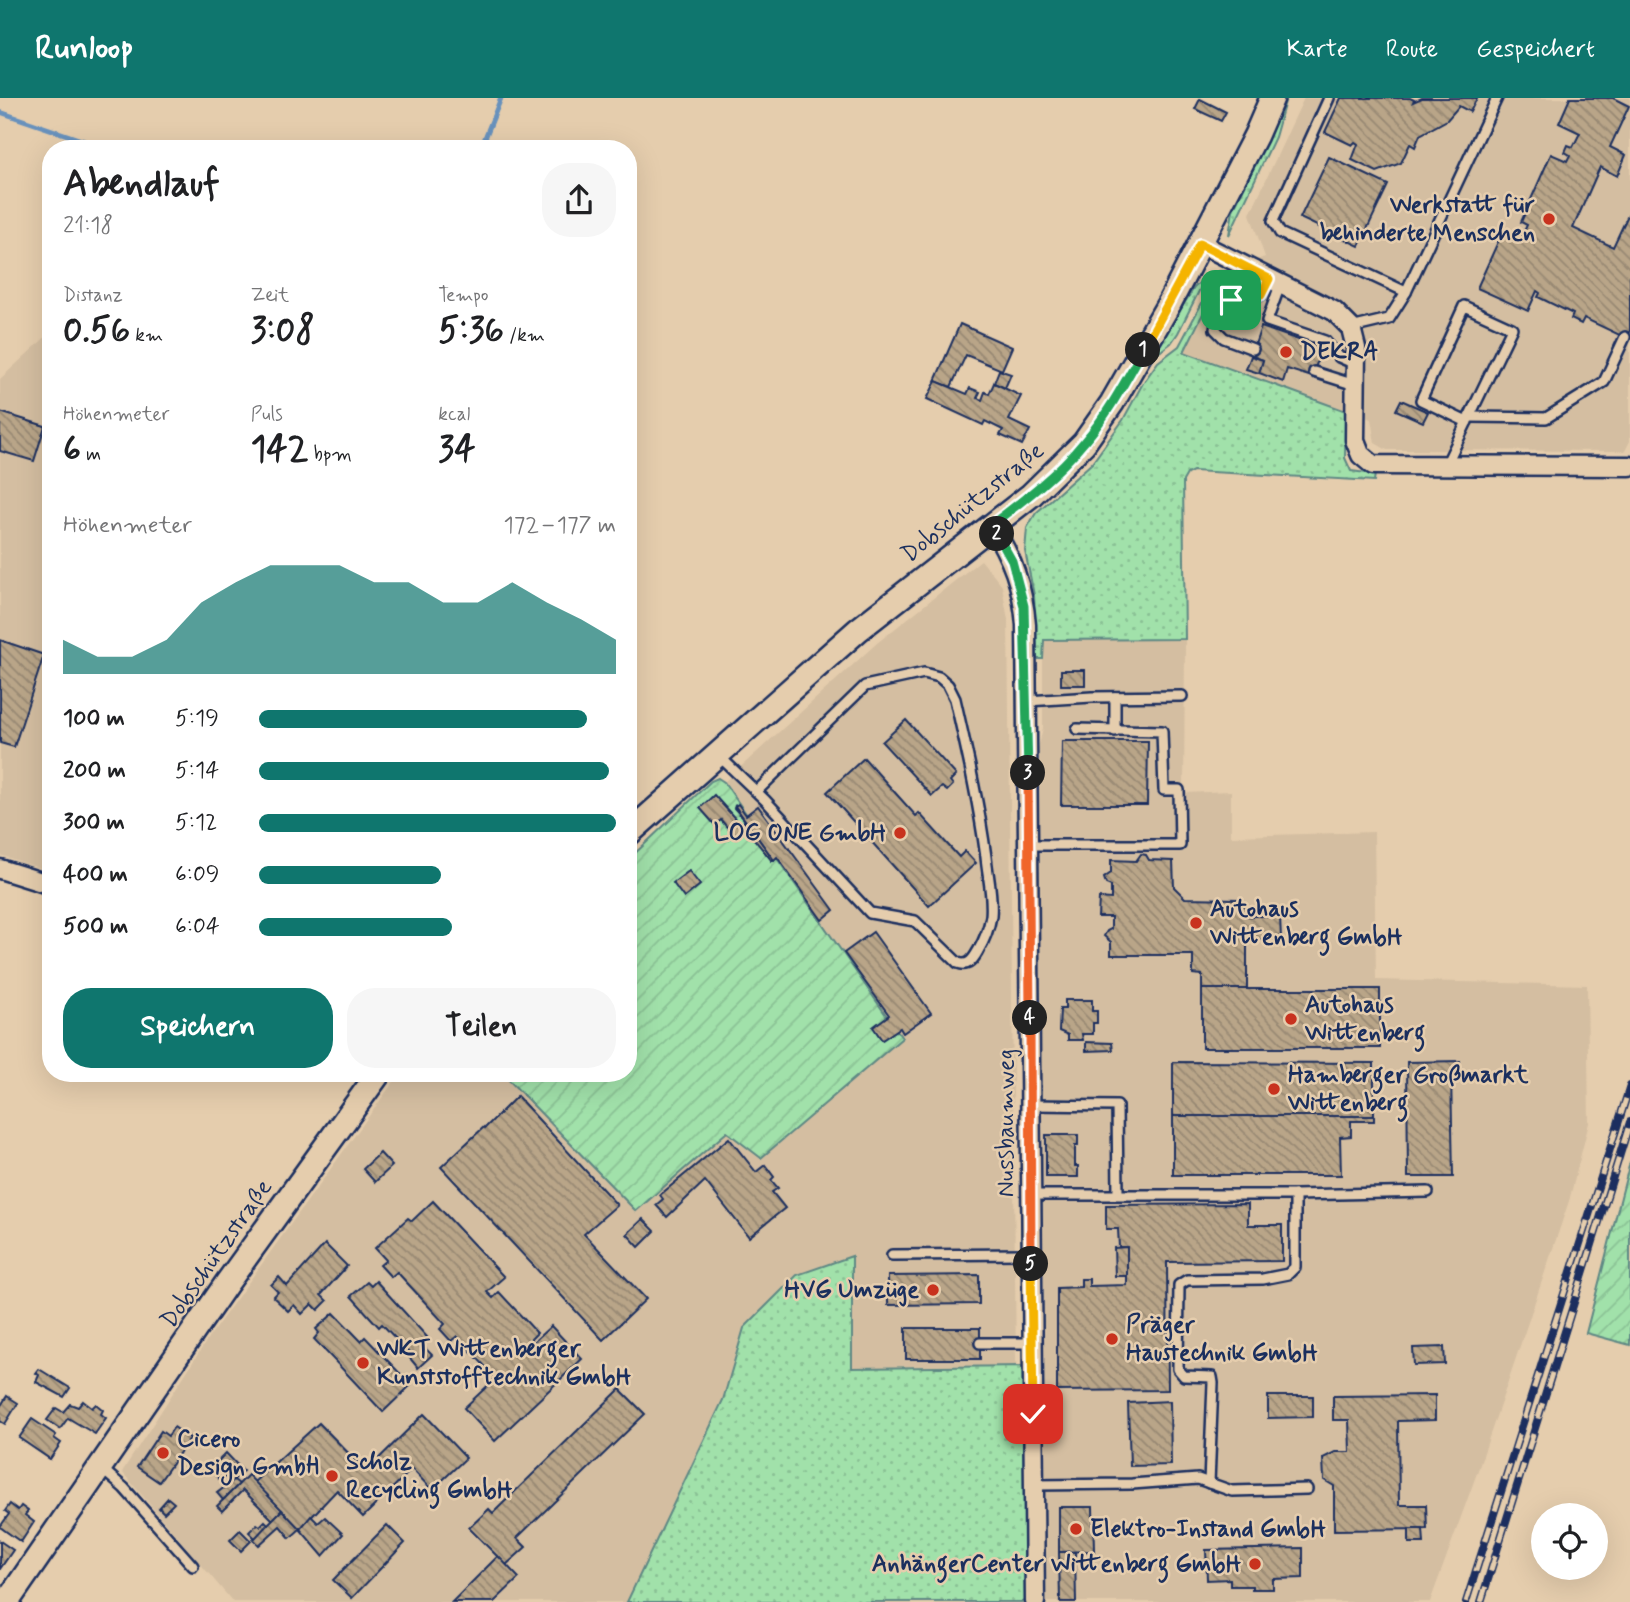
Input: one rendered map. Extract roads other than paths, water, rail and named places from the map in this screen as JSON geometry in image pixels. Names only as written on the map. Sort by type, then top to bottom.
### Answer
[{"type":"street","name":"Dobschützstraße","points":[[637,826],[858,630],[1043,484],[1077,451],[1098,424],[1164,313],[1272,98]]},
{"type":"street","points":[[1200,244],[1334,311],[1351,328],[1356,348],[1355,440],[1361,455],[1373,465],[1630,466]]},
{"type":"street","name":"Nussbaumweg","points":[[991,525],[1012,561],[1021,590],[1026,625],[1035,1602]]},
{"type":"street","points":[[0,869],[42,882]]},
{"type":"street","name":"Dobschützstraße","points":[[7,1602],[227,1283],[372,1082]]},
{"type":"lane","points":[[1329,98],[1273,221],[1280,233],[1406,292]]},
{"type":"lane","points":[[1351,328],[1389,319],[1406,292],[1497,98]]},
{"type":"lane","points":[[1253,349],[1224,338],[1216,328],[1219,312],[1231,300],[1261,295],[1275,282]]},
{"type":"lane","points":[[1275,282],[1267,321],[1325,341],[1339,357],[1355,364]]},
{"type":"lane","points":[[1446,465],[1468,420],[1512,328],[1464,306],[1421,400],[1468,420],[1546,418],[1604,382],[1625,337]]},
{"type":"lane","points":[[1314,372],[1355,385]]},
{"type":"lane","points":[[717,753],[757,791],[870,913],[915,921],[958,963],[969,963],[975,956],[984,941],[992,899],[979,806],[955,699],[948,685],[939,677],[914,674],[865,686],[757,791]]},
{"type":"lane","points":[[1027,701],[1182,696]]},
{"type":"lane","points":[[1115,697],[1115,730]]},
{"type":"lane","points":[[1029,845],[1180,845],[1179,790],[1164,790],[1162,731],[1077,729]]},
{"type":"lane","points":[[1030,1105],[1117,1106],[1118,1194]]},
{"type":"lane","points":[[1030,1195],[1428,1192]]},
{"type":"lane","points":[[1209,1483],[1213,1383],[1212,1377],[1184,1376],[1178,1369],[1179,1285],[1187,1280],[1263,1279],[1288,1274],[1295,1267],[1295,1195]]},
{"type":"lane","points":[[892,1255],[1031,1254]]},
{"type":"lane","points":[[980,1343],[1032,1343]]},
{"type":"lane","points":[[101,1468],[124,1488],[193,1566]]},
{"type":"lane","points":[[1034,1485],[1132,1484],[1198,1479],[1232,1491],[1307,1489]]},
{"type":"waterway","points":[[484,140],[501,98]]},
{"type":"waterway","points":[[0,112],[82,140]]},
{"type":"railway","points":[[1466,1602],[1630,1086]]},
{"type":"railway","points":[[1481,1602],[1630,1122]]},
{"type":"place","name":"Werkstatt für behinderte Menschen","points":[[1549,219]]},
{"type":"place","name":"DEKRA","points":[[1286,352]]},
{"type":"place","name":"LOG ONE GmbH","points":[[900,833]]},
{"type":"place","name":"Autohaus Wittenberg GmbH","points":[[1196,923]]},
{"type":"place","name":"Autohaus Wittenberg","points":[[1291,1019]]},
{"type":"place","name":"Hamberger Großmarkt Wittenberg","points":[[1274,1089]]},
{"type":"place","name":"HVG Umzüge","points":[[933,1290]]},
{"type":"place","name":"Präger Haustechnik GmbH","points":[[1112,1339]]},
{"type":"place","name":"WKT Wittenberger Kunststofftechnik GmbH","points":[[363,1363]]},
{"type":"place","name":"Cicero Design GmbH","points":[[163,1453]]},
{"type":"place","name":"Scholz Recycling GmbH","points":[[332,1476]]},
{"type":"place","name":"Elektro-Instand GmbH","points":[[1076,1529]]},
{"type":"place","name":"AnhängerCenter Wittenberg GmbH","points":[[1255,1564]]}]
